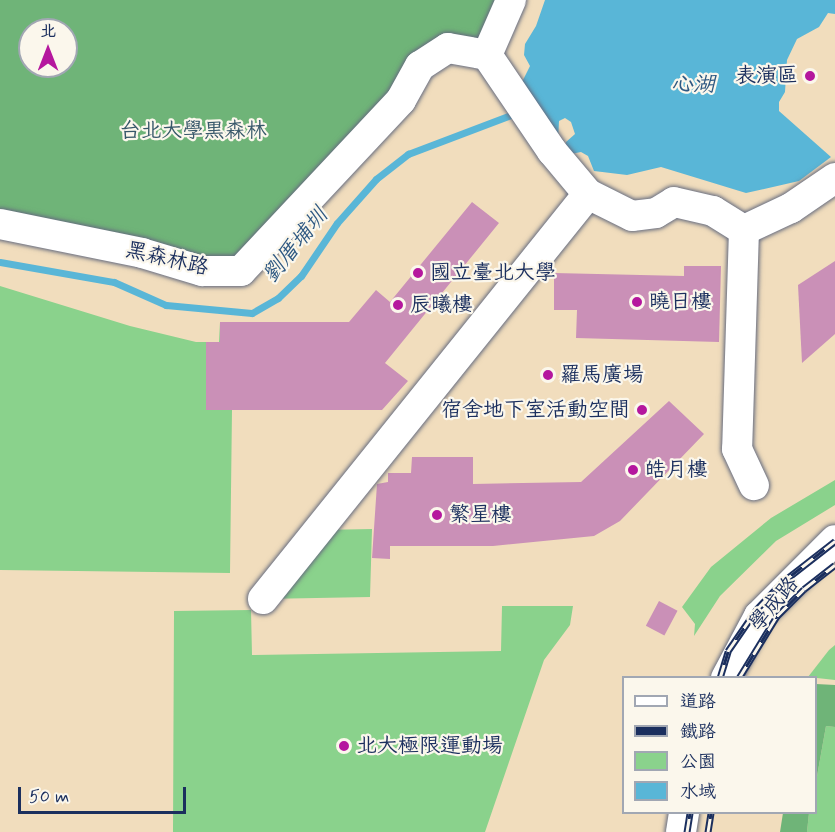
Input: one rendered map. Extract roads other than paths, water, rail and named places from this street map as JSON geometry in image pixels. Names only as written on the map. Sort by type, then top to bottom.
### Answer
[{"type":"street","points":[[511,0],[494,66],[552,151],[588,194],[632,216],[656,213],[674,202],[713,211],[744,230]]},
{"type":"street","name":"黑森林路","points":[[0,224],[142,253],[202,271],[241,271],[401,100],[420,66],[448,48],[494,66]]},
{"type":"street","points":[[744,230],[791,208],[835,178]]},
{"type":"street","points":[[262,599],[588,194]]},
{"type":"street","points":[[744,230],[737,449],[754,485]]},
{"type":"street","name":"學成路","points":[[727,676],[759,616],[835,540]]},
{"type":"street","points":[[681,832],[684,814]]},
{"type":"water","name":"心湖","points":[[545,0],[835,0],[835,14],[828,13],[819,27],[797,39],[787,60],[785,92],[779,102],[779,111],[831,157],[799,181],[746,193],[661,167],[627,175],[594,171],[588,156],[581,152],[566,155],[566,142],[575,134],[571,122],[565,118],[559,121],[558,141],[522,82],[530,66],[524,55],[525,44],[536,26]]},
{"type":"waterway","name":"劉厝埔圳","points":[[0,262],[114,282],[166,305],[252,313],[278,298],[301,276],[337,223],[376,179],[408,154],[516,113]]},
{"type":"railway","points":[[721,676],[728,651],[757,609],[780,584],[835,541]]},
{"type":"railway","points":[[740,676],[777,616],[804,589],[835,565]]},
{"type":"railway","points":[[687,832],[690,814]]},
{"type":"railway","points":[[708,832],[711,814]]},
{"type":"place","name":"表演區","points":[[810,76]]},
{"type":"place","name":"國立臺北大學","points":[[418,273]]},
{"type":"place","name":"曉日樓","points":[[637,302]]},
{"type":"place","name":"辰曦樓","points":[[398,305]]},
{"type":"place","name":"羅馬廣場","points":[[548,375]]},
{"type":"place","name":"宿舍地下室活動空間","points":[[642,410]]},
{"type":"place","name":"皓月樓","points":[[633,470]]},
{"type":"place","name":"繁星樓","points":[[437,515]]},
{"type":"place","name":"北大極限運動場","points":[[344,746]]},
{"type":"park label","name":"台北大學黒森林","points":[[193,131]]}]
